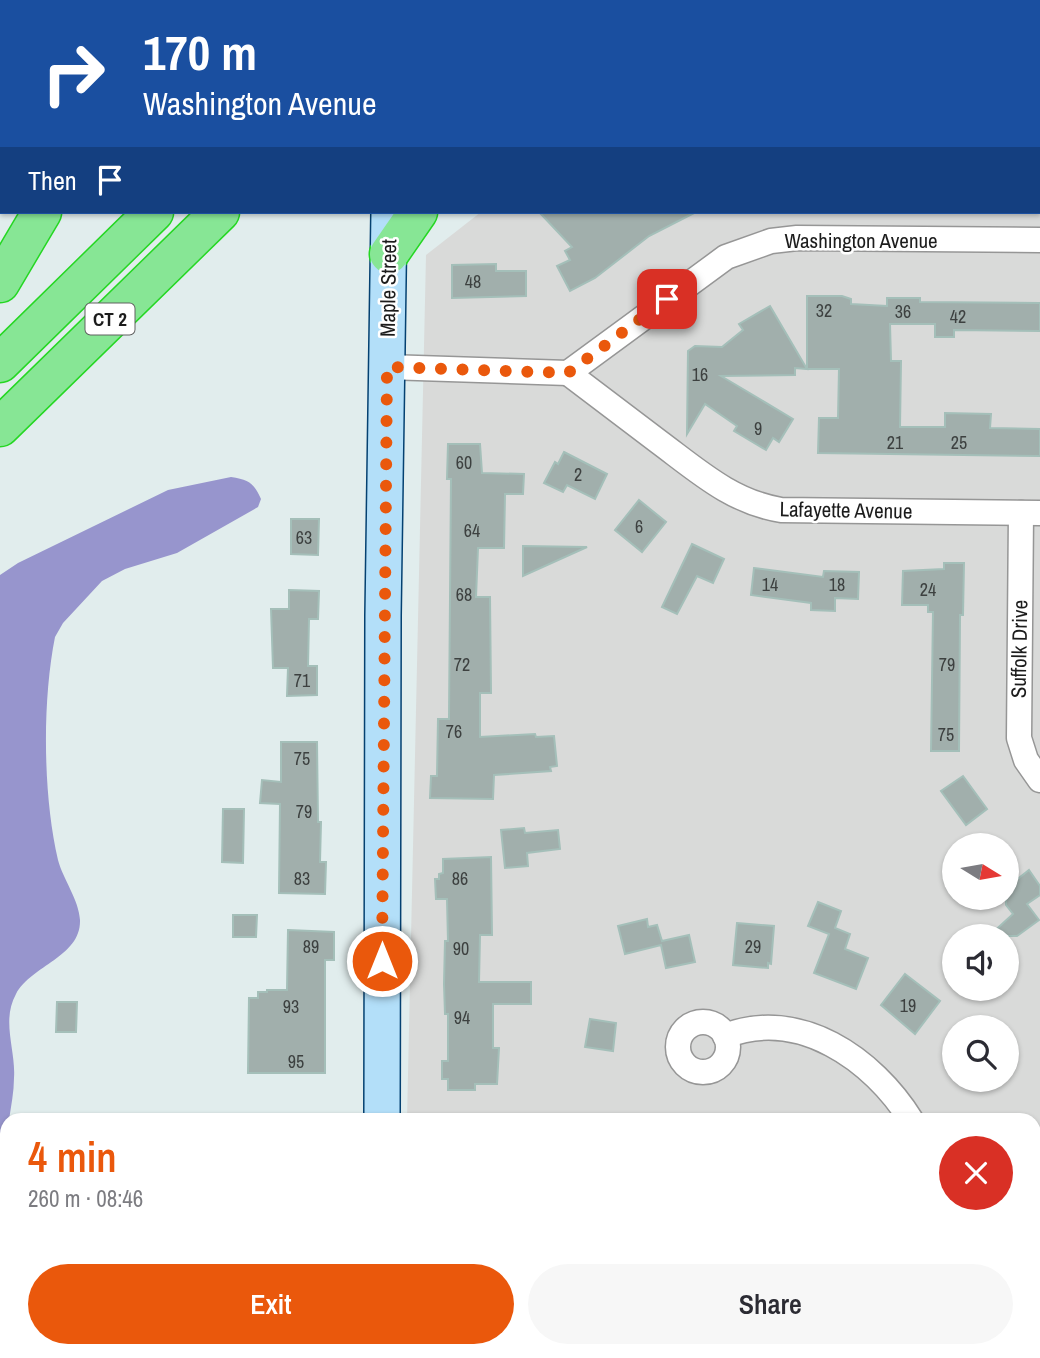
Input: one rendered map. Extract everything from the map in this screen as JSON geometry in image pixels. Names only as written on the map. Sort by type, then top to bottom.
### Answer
[{"type":"highway","points":[[0,283],[41,214]]},
{"type":"highway","name":"CT 2","points":[[0,363],[152,214]]},
{"type":"highway","name":"CT 2","points":[[0,427],[218,214]]},
{"type":"highway","points":[[389,254],[417,214]]},
{"type":"street","name":"Maple Street","points":[[382,1113],[383,615],[389,214]]},
{"type":"street","name":"Washington Avenue","points":[[568,373],[707,269],[750,247],[797,238],[1040,240]]},
{"type":"street","points":[[387,367],[568,373]]},
{"type":"street","name":"Lafayette Avenue","points":[[568,373],[714,483],[755,505],[781,510],[1030,513]]},
{"type":"street","name":"Suffolk Drive","points":[[1030,513],[1019,738],[1026,760],[1040,780]]},
{"type":"street","points":[[725,1036],[754,1029],[776,1028],[810,1034],[851,1056],[876,1077],[905,1113]]},
{"type":"shaded area","points":[[478,214],[1040,214],[1040,1113],[407,1113],[426,255]]},
{"type":"shaded area","points":[[231,477],[247,481],[256,489],[261,499],[258,507],[177,553],[125,569],[102,581],[63,623],[55,637],[46,719],[49,807],[58,860],[77,905],[80,920],[73,943],[33,975],[16,994],[9,1025],[14,1067],[13,1094],[10,1113],[0,1113],[0,575],[18,563],[168,490]]},
{"type":"building","points":[[541,214],[692,214],[649,236],[595,278],[570,291],[557,266],[570,260],[565,251],[572,247]]},
{"type":"building","points":[[496,264],[496,271],[526,271],[526,296],[452,298],[452,265]]},
{"type":"building","points":[[807,296],[842,296],[851,299],[851,304],[887,306],[887,298],[920,298],[920,302],[1040,303],[1040,331],[954,330],[954,337],[935,337],[935,324],[890,324],[891,361],[901,361],[900,427],[945,427],[945,413],[991,414],[990,428],[1040,429],[1040,456],[818,453],[819,418],[838,418],[839,369],[807,369]]},
{"type":"building","points":[[770,306],[807,369],[795,368],[795,375],[721,376],[793,419],[779,442],[773,438],[766,450],[734,431],[737,426],[705,404],[687,434],[688,351],[695,346],[722,347],[743,330],[739,324]]},
{"type":"building","points":[[448,444],[480,444],[482,473],[524,474],[523,494],[505,494],[504,548],[478,548],[476,597],[490,597],[491,693],[480,693],[480,737],[535,734],[536,737],[554,736],[557,766],[550,767],[551,771],[494,775],[493,799],[430,798],[431,776],[437,776],[438,719],[449,719],[451,479],[447,479]]},
{"type":"building","points":[[564,452],[607,474],[595,499],[567,485],[563,492],[544,483],[555,462],[558,464]]},
{"type":"building","points":[[639,500],[666,522],[642,552],[615,530]]},
{"type":"building","points":[[291,519],[319,519],[318,555],[291,554]]},
{"type":"building","points":[[692,544],[724,559],[713,583],[697,576],[677,614],[662,607]]},
{"type":"building","points":[[523,546],[587,547],[523,576]]},
{"type":"building","points":[[944,563],[964,563],[963,615],[960,615],[959,751],[931,751],[933,612],[928,612],[928,605],[902,605],[903,571],[944,569]]},
{"type":"building","points":[[754,568],[823,577],[824,571],[859,572],[858,599],[835,598],[835,611],[811,610],[811,603],[751,595]]},
{"type":"building","points":[[289,590],[319,591],[318,619],[309,619],[308,666],[317,666],[317,695],[287,696],[288,668],[273,668],[271,609],[289,609]]},
{"type":"building","points":[[281,742],[317,742],[320,862],[326,862],[325,894],[279,893],[280,804],[260,803],[262,780],[281,782]]},
{"type":"building","points":[[963,776],[987,809],[966,825],[941,791]]},
{"type":"building","points":[[223,809],[244,809],[243,863],[222,862]]},
{"type":"building","points":[[524,828],[525,833],[558,830],[560,849],[527,853],[528,866],[505,868],[501,830]]},
{"type":"building","points":[[491,857],[492,935],[480,935],[479,982],[531,982],[531,1004],[493,1004],[493,1048],[499,1048],[497,1084],[475,1084],[475,1090],[448,1090],[448,1079],[442,1079],[442,1061],[448,1061],[448,1014],[445,1014],[444,984],[445,941],[448,941],[447,899],[436,899],[435,879],[439,879],[439,874],[443,873],[443,859]]},
{"type":"building","points":[[1029,870],[1040,886],[1040,895],[1027,904],[1039,920],[1019,935],[1019,924],[1002,924],[1013,914],[1010,910],[1019,910],[1019,878]]},
{"type":"building","points":[[818,902],[841,911],[835,928],[850,934],[845,949],[868,958],[856,989],[814,973],[829,934],[808,926]]},
{"type":"building","points":[[233,915],[257,915],[256,937],[233,937]]},
{"type":"building","points":[[647,919],[648,927],[657,925],[662,941],[689,935],[695,962],[666,968],[661,945],[625,954],[618,926]]},
{"type":"building","points":[[737,923],[774,926],[771,964],[768,963],[768,968],[733,965]]},
{"type":"building","points":[[288,930],[334,932],[334,960],[325,960],[325,1073],[248,1073],[249,998],[258,998],[258,992],[267,990],[287,990]]},
{"type":"building","points":[[905,974],[940,1001],[915,1034],[881,1005]]},
{"type":"building","points":[[57,1002],[77,1002],[76,1032],[56,1032]]},
{"type":"building","points":[[590,1019],[616,1023],[613,1051],[585,1047]]},
{"type":"route","points":[[382,961],[387,367],[568,373],[667,299]]}]
